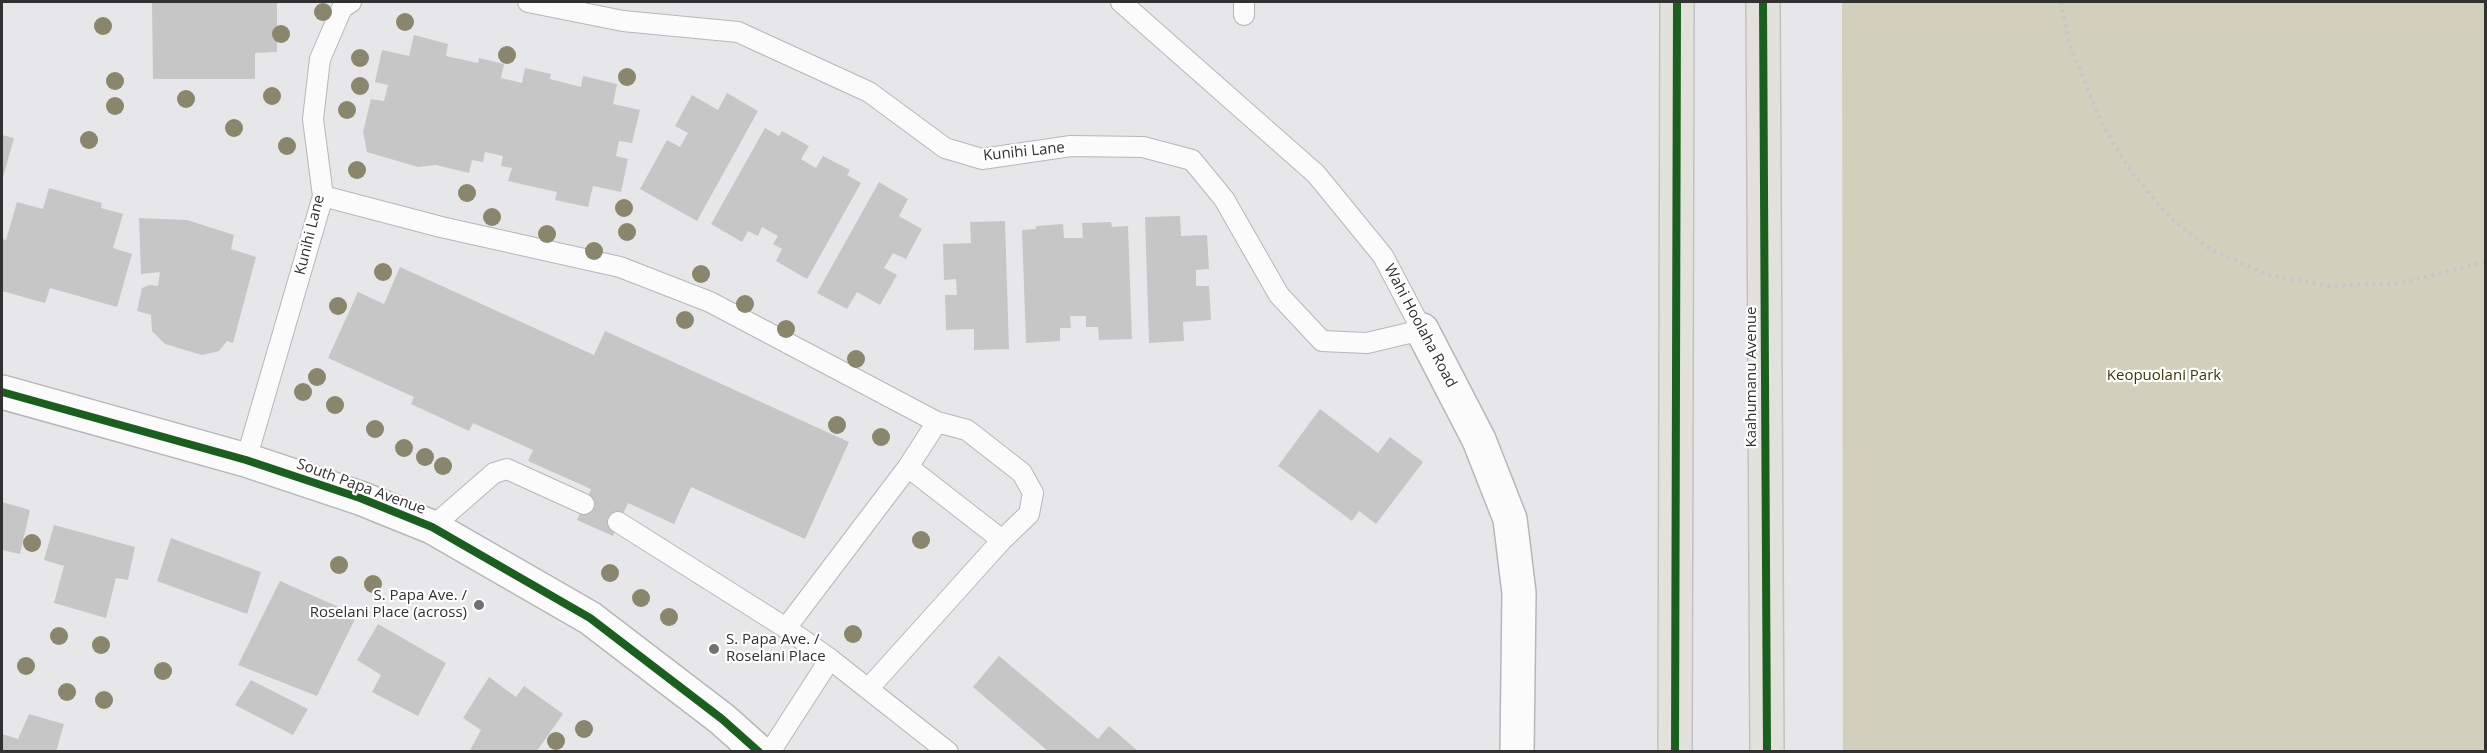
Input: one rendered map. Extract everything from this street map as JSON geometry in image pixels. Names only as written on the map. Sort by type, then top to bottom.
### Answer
[{"type":"main road","points":[[1675,752],[1677,2]]},
{"type":"main road","name":"Kaahumanu Avenue","points":[[1763,2],[1767,752]]},
{"type":"street","name":"Wahi Hoolaha Road","points":[[1422,330],[1479,440],[1510,519],[1519,592],[1517,752]]},
{"type":"street","name":"South Papa Avenue","points":[[2,392],[246,460],[360,498],[432,527],[590,618],[722,719],[759,752]]},
{"type":"lane","name":"Kunihi Lane","points":[[528,2],[623,21],[738,32],[869,92],[945,148],[982,159],[1071,146],[1143,147],[1192,160],[1224,199],[1279,295],[1322,341],[1367,343],[1422,330]]},
{"type":"lane","name":"Wahi Hoolaha Road","points":[[1121,2],[1316,174],[1383,256],[1422,330]]},
{"type":"lane","name":"Kunihi Lane","points":[[246,460],[322,196],[313,119],[320,59],[345,4]]},
{"type":"lane","points":[[322,196],[441,227],[620,267],[710,302],[937,422],[967,430],[1022,473],[1033,493],[1029,514],[1002,540],[868,689]]},
{"type":"lane","points":[[786,628],[908,467],[937,422]]},
{"type":"lane","points":[[908,467],[1002,540]]},
{"type":"lane","points":[[432,527],[494,473],[507,469],[584,504]]},
{"type":"lane","points":[[618,522],[786,628],[830,659],[948,752]]},
{"type":"lane","points":[[770,752],[830,659]]},
{"type":"path","points":[[2061,2],[2070,46],[2102,123],[2130,170],[2170,218],[2210,249],[2268,275],[2329,286],[2401,283],[2486,262]]},
{"type":"green space","name":"Keopuolani Park","points":[[1842,2],[2485,2],[2485,751],[1843,751]]},
{"type":"building","points":[[152,2],[277,2],[277,52],[255,53],[255,79],[153,79]]},
{"type":"building","points":[[414,35],[448,44],[446,56],[478,63],[479,58],[504,64],[501,78],[522,83],[525,68],[551,74],[550,79],[581,87],[583,76],[617,84],[613,104],[640,110],[632,143],[619,141],[616,156],[628,159],[621,192],[593,186],[588,207],[555,200],[557,192],[508,181],[512,168],[501,166],[503,156],[485,152],[483,162],[472,160],[469,173],[436,165],[418,167],[367,152],[363,132],[371,99],[384,101],[388,85],[375,82],[382,50],[409,56]]},
{"type":"building","points":[[727,93],[758,111],[697,221],[640,189],[667,140],[680,147],[688,133],[675,126],[692,95],[718,110]]},
{"type":"building","points":[[765,128],[779,136],[782,131],[809,146],[801,159],[816,168],[823,156],[850,170],[847,175],[861,183],[807,279],[776,261],[782,249],[773,244],[778,236],[762,227],[758,236],[748,231],[742,242],[711,224]]},
{"type":"building","points":[[2,135],[14,138],[2,181]]},
{"type":"building","points":[[879,182],[908,199],[899,216],[922,229],[906,259],[893,253],[884,268],[897,275],[880,305],[857,292],[847,309],[817,293]]},
{"type":"building","points":[[49,188],[102,203],[101,208],[123,214],[113,248],[132,254],[117,307],[50,288],[45,303],[2,291],[2,239],[6,240],[17,202],[43,209]]},
{"type":"building","points":[[1180,216],[1181,236],[1207,235],[1209,269],[1196,270],[1196,286],[1209,286],[1211,320],[1183,322],[1184,341],[1149,343],[1145,217]]},
{"type":"building","points":[[139,218],[187,220],[234,235],[231,249],[256,257],[233,343],[227,341],[219,351],[202,355],[165,344],[152,331],[151,315],[137,311],[142,288],[150,285],[158,286],[160,272],[141,274]]},
{"type":"building","points":[[1005,221],[1009,349],[974,350],[974,329],[946,330],[945,295],[957,295],[956,279],[944,280],[943,244],[971,243],[970,222]]},
{"type":"building","points":[[1111,222],[1112,227],[1128,226],[1132,339],[1099,340],[1098,327],[1086,327],[1086,316],[1070,316],[1071,328],[1060,328],[1060,341],[1026,343],[1022,230],[1036,229],[1036,226],[1063,224],[1064,238],[1083,238],[1082,223]]},
{"type":"building","points":[[400,267],[594,355],[605,331],[849,442],[805,539],[691,487],[674,524],[628,503],[613,536],[577,520],[591,489],[528,461],[533,450],[473,423],[469,431],[411,404],[414,397],[328,358],[358,292],[384,304]]},
{"type":"building","points":[[1320,409],[1378,453],[1390,437],[1423,462],[1376,524],[1359,511],[1352,521],[1278,466]]},
{"type":"building","points":[[2,502],[30,510],[20,554],[2,550]]},
{"type":"building","points":[[54,525],[135,547],[128,580],[116,578],[106,618],[54,603],[64,566],[44,560]]},
{"type":"building","points":[[171,538],[261,572],[247,614],[157,581]]},
{"type":"building","points":[[280,581],[357,615],[317,696],[238,665]]},
{"type":"building","points":[[378,624],[446,663],[418,716],[372,692],[381,675],[357,660]]},
{"type":"building","points":[[999,656],[1098,739],[1109,726],[1139,752],[1049,752],[973,687]]},
{"type":"building","points":[[489,677],[516,697],[524,686],[563,714],[536,752],[469,752],[481,730],[463,718]]},
{"type":"building","points":[[251,680],[308,709],[293,735],[235,705]]},
{"type":"building","points":[[29,714],[64,724],[56,752],[2,752],[2,734],[18,739]]},
{"type":"cycle path","points":[[1675,752],[1677,2]]},
{"type":"cycle path","points":[[1763,2],[1767,752]]},
{"type":"cycle path","points":[[2,392],[246,460],[360,498],[432,527],[590,618],[722,719],[759,752]]},
{"type":"place","name":"S. Papa Ave. / Roselani Place (across)","points":[[479,605]]},
{"type":"place","name":"S. Papa Ave. / Roselani Place","points":[[714,649]]}]
